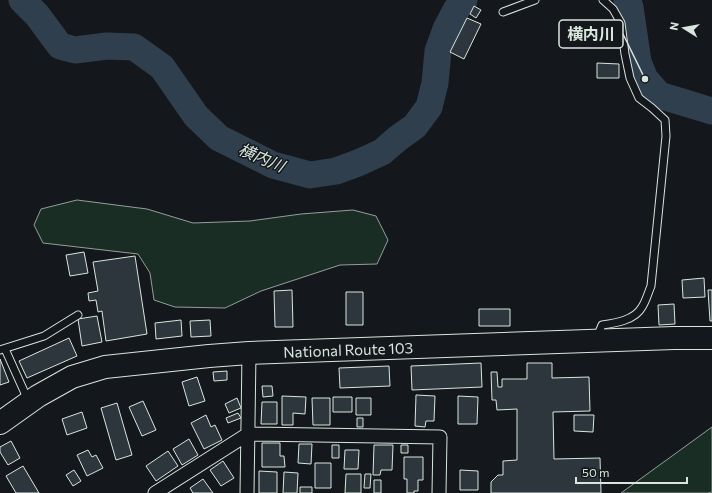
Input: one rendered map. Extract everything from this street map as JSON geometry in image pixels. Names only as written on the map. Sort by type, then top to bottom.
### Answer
[{"type":"highway","name":"National Route 103","points":[[0,423],[38,396],[72,377],[105,367],[187,358],[249,354],[674,338],[712,338]]},
{"type":"street","points":[[247,493],[249,354]]},
{"type":"street","points":[[155,493],[248,434],[440,437],[439,493]]},
{"type":"lane","points":[[503,12],[535,0]]},
{"type":"lane","points":[[595,341],[602,325],[631,318],[642,309],[651,286],[666,136],[665,120],[639,98],[630,78],[624,54],[621,23],[613,9],[603,0]]},
{"type":"lane","points":[[29,402],[3,350],[44,336],[78,315]]},
{"type":"green space","points":[[77,200],[147,209],[193,223],[250,221],[301,214],[353,210],[376,216],[388,240],[377,264],[340,265],[261,291],[225,308],[175,307],[154,300],[150,273],[138,254],[43,243],[34,225],[41,209]]},
{"type":"green space","points":[[712,427],[712,492],[621,493]]},
{"type":"building","points":[[474,6],[481,10],[476,18],[470,14]]},
{"type":"building","points":[[467,18],[481,24],[464,59],[450,52]]},
{"type":"building","points":[[597,63],[619,64],[619,78],[597,78]]},
{"type":"building","points":[[84,252],[88,273],[70,276],[66,255]]},
{"type":"building","points":[[135,256],[147,334],[106,341],[102,311],[98,312],[96,300],[89,301],[88,293],[98,291],[93,262]]},
{"type":"building","points":[[704,278],[705,297],[683,298],[682,280]]},
{"type":"building","points":[[292,290],[293,327],[275,327],[274,291]]},
{"type":"building","points":[[708,290],[712,290],[712,321],[710,321]]},
{"type":"building","points":[[346,292],[363,292],[363,325],[346,325]]},
{"type":"building","points":[[674,304],[675,324],[659,325],[658,305]]},
{"type":"building","points":[[479,309],[510,309],[510,326],[479,326]]},
{"type":"building","points":[[97,316],[102,342],[82,346],[78,319]]},
{"type":"building","points":[[181,320],[182,336],[156,339],[155,323]]},
{"type":"building","points":[[210,320],[211,336],[191,337],[190,321]]},
{"type":"building","points":[[69,338],[77,356],[27,378],[19,361]]},
{"type":"building","points":[[0,359],[9,382],[0,385]]},
{"type":"building","points":[[481,363],[482,387],[412,390],[411,366]]},
{"type":"building","points":[[527,363],[552,363],[552,378],[589,377],[590,411],[553,412],[554,459],[600,458],[601,493],[491,493],[491,482],[498,475],[503,475],[503,461],[517,460],[517,409],[497,410],[496,400],[492,400],[491,372],[497,372],[498,387],[502,387],[502,379],[527,379]]},
{"type":"building","points":[[389,366],[390,386],[340,388],[339,368]]},
{"type":"building","points":[[227,371],[227,380],[214,381],[213,372]]},
{"type":"building","points":[[197,377],[205,401],[189,406],[182,382]]},
{"type":"building","points":[[262,386],[272,386],[273,396],[263,397]]},
{"type":"building","points":[[416,395],[435,396],[434,421],[426,421],[425,427],[415,426]]},
{"type":"building","points":[[282,396],[306,397],[305,414],[293,413],[293,425],[282,425]]},
{"type":"building","points":[[458,396],[478,397],[477,424],[458,424]]},
{"type":"building","points":[[333,397],[352,397],[352,412],[333,412]]},
{"type":"building","points":[[237,398],[241,408],[229,413],[225,404]]},
{"type":"building","points":[[312,398],[330,398],[330,425],[313,425]]},
{"type":"building","points":[[356,398],[371,398],[371,415],[356,415]]},
{"type":"building","points":[[143,401],[156,430],[142,436],[129,407]]},
{"type":"building","points":[[262,402],[277,402],[277,424],[261,424]]},
{"type":"building","points":[[117,403],[132,455],[116,460],[101,408]]},
{"type":"building","points":[[82,412],[87,428],[67,435],[62,419]]},
{"type":"building","points":[[238,413],[241,418],[228,423],[226,418]]},
{"type":"building","points":[[206,415],[211,427],[215,425],[222,440],[204,449],[191,423]]},
{"type":"building","points":[[574,415],[594,415],[593,432],[574,431]]},
{"type":"building","points":[[357,418],[363,418],[363,427],[357,427]]},
{"type":"building","points":[[189,439],[198,455],[182,465],[173,449]]},
{"type":"building","points":[[11,441],[20,458],[8,465],[0,452],[0,447]]},
{"type":"building","points":[[262,443],[280,443],[280,456],[284,456],[285,467],[262,467]]},
{"type":"building","points":[[299,444],[312,444],[311,464],[298,463]]},
{"type":"building","points":[[332,445],[339,445],[339,458],[332,458]]},
{"type":"building","points":[[374,445],[393,445],[392,470],[381,470],[380,475],[373,475]]},
{"type":"building","points":[[401,445],[408,445],[408,453],[401,453]]},
{"type":"building","points":[[88,450],[92,457],[96,455],[103,468],[87,476],[77,455]]},
{"type":"building","points":[[345,450],[359,450],[358,469],[344,469]]},
{"type":"building","points":[[168,451],[178,466],[156,481],[146,466]]},
{"type":"building","points":[[404,457],[423,457],[423,480],[418,480],[418,491],[414,491],[414,493],[407,493],[407,479],[404,479]]},
{"type":"building","points":[[223,461],[234,478],[221,486],[210,470]]},
{"type":"building","points":[[315,463],[331,463],[331,488],[315,488]]},
{"type":"building","points":[[23,466],[39,493],[16,493],[6,476]]},
{"type":"building","points":[[74,470],[81,481],[73,486],[66,475]]},
{"type":"building","points":[[460,470],[478,471],[478,490],[460,490]]},
{"type":"building","points":[[259,471],[277,472],[277,493],[259,493]]},
{"type":"building","points":[[284,472],[298,473],[297,493],[283,493]]},
{"type":"building","points":[[346,474],[361,474],[361,493],[345,493]]},
{"type":"building","points":[[365,474],[371,474],[370,488],[364,488]]},
{"type":"building","points":[[203,479],[213,493],[193,493],[190,488]]},
{"type":"building","points":[[374,480],[381,480],[381,493],[374,493]]},
{"type":"building","points":[[300,487],[312,487],[312,493],[300,493]]},
{"type":"waterway","name":"横内川","points":[[22,0],[37,15],[60,46],[75,50],[107,46],[134,47],[162,67],[196,116],[219,138],[273,165],[310,175],[336,171],[382,152],[415,126],[429,107],[435,83],[438,51],[446,29],[456,10],[464,0]]},
{"type":"waterway","name":"横内川","points":[[627,0],[630,7],[638,62],[645,79],[659,95],[712,111]]},
{"type":"place","name":"横内川","points":[[645,79]]}]
